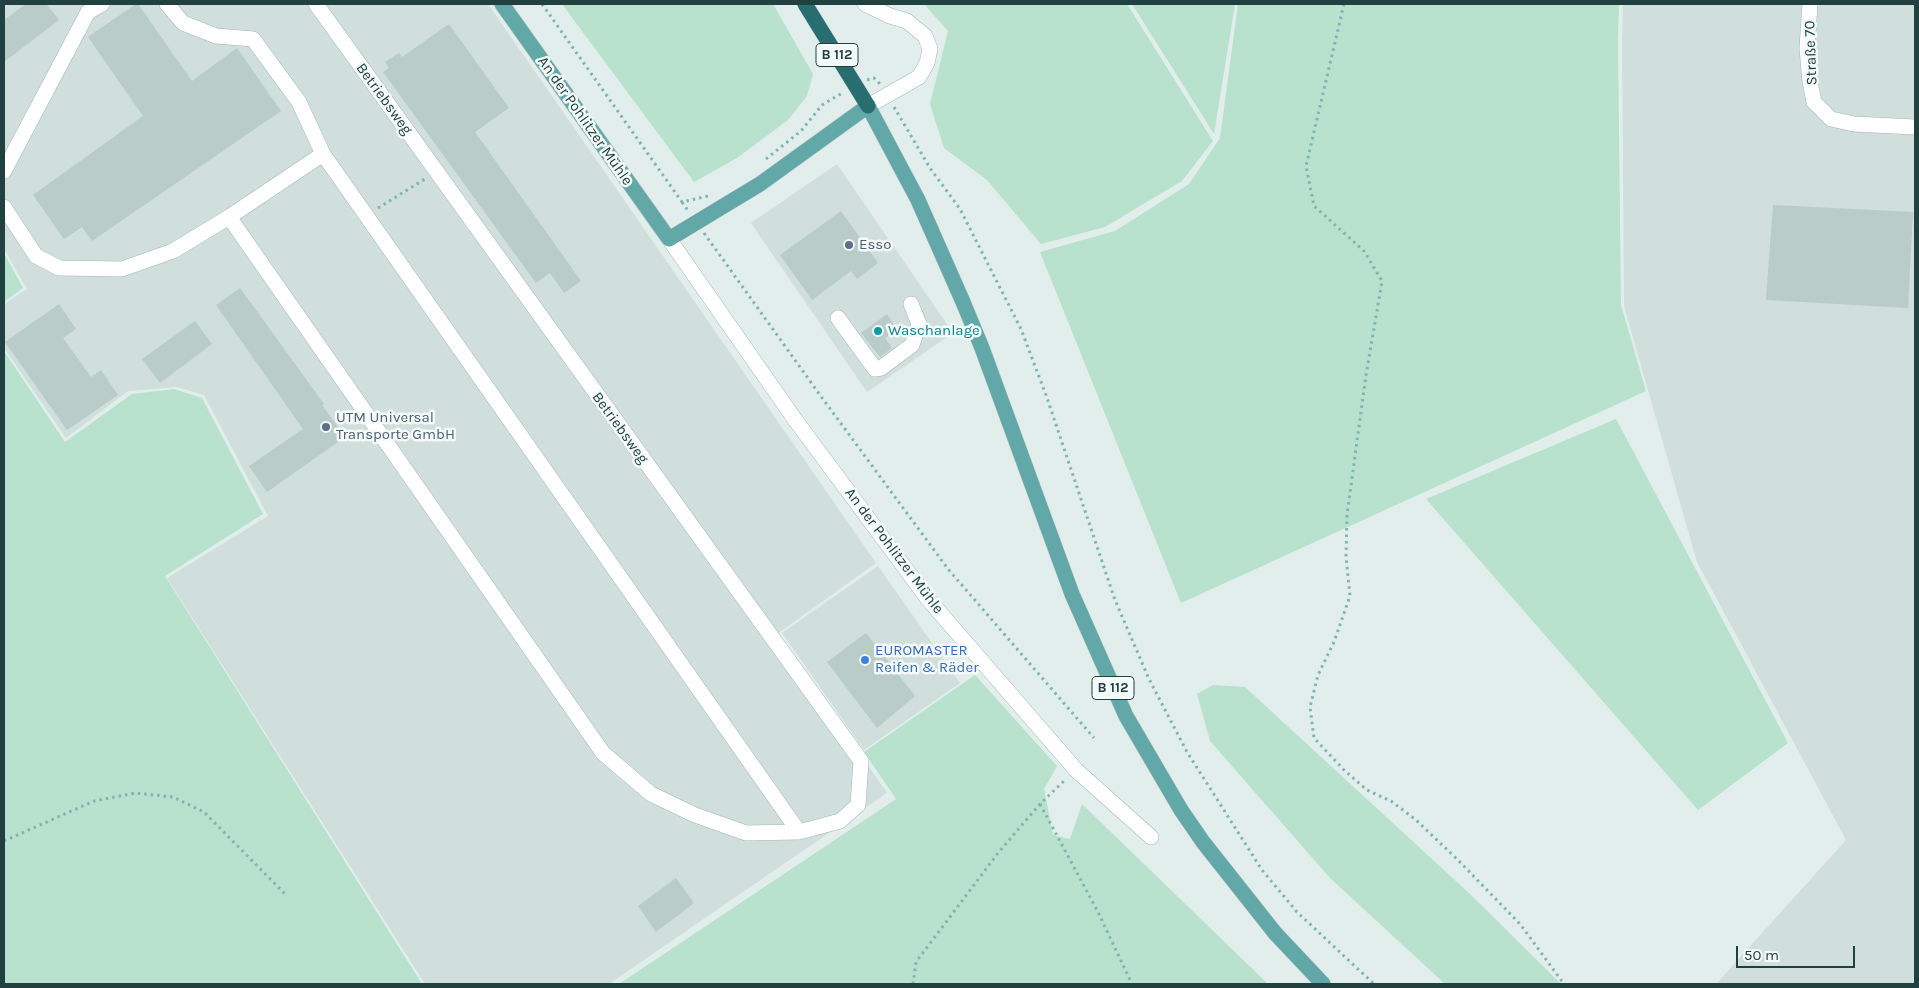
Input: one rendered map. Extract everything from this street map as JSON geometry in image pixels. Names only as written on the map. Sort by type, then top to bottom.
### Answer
[{"type":"highway","name":"B 112","points":[[805,4],[868,106]]},
{"type":"main road","name":"An der Pohlitzer Mühle","points":[[502,4],[669,239]]},
{"type":"main road","points":[[669,239],[760,184],[868,106]]},
{"type":"main road","name":"B 112","points":[[868,106],[918,200],[963,302],[982,348],[1072,594],[1126,716],[1162,780],[1203,842],[1275,933],[1323,984]]},
{"type":"street","points":[[4,171],[88,12],[102,4]]},
{"type":"street","points":[[167,4],[183,23],[216,36],[253,38],[299,102],[323,154],[799,832]]},
{"type":"street","name":"Betriebsweg","points":[[229,217],[603,753],[651,794],[695,815],[746,833],[799,832],[840,821],[858,805],[861,762],[316,4]]},
{"type":"street","points":[[865,4],[890,16],[907,21],[925,36],[930,49],[927,63],[920,77],[868,106]]},
{"type":"street","name":"Straße 70","points":[[1810,4],[1807,48],[1814,102],[1831,119],[1854,124],[1915,127]]},
{"type":"street","points":[[4,207],[36,256],[58,268],[122,270],[173,251],[229,217],[323,154]]},
{"type":"street","name":"An der Pohlitzer Mühle","points":[[669,239],[796,421],[928,599],[1076,770],[1151,837]]},
{"type":"street","points":[[838,318],[875,369],[881,368],[912,345],[919,324],[911,304]]},
{"type":"path","points":[[542,4],[820,395],[948,568],[1094,738]]},
{"type":"path","points":[[1344,4],[1306,166],[1314,206],[1364,251],[1382,281],[1366,374],[1347,515],[1346,556],[1350,596],[1334,642],[1318,675],[1310,706],[1314,738],[1344,770],[1367,790],[1391,801],[1416,820],[1458,860],[1520,924],[1564,984]]},
{"type":"path","points":[[763,162],[801,131],[822,105],[855,85],[874,78],[887,95],[930,168],[960,209],[1021,329],[1046,395],[1114,600],[1149,679],[1187,752],[1262,870],[1296,912],[1374,984]]},
{"type":"path","points":[[367,215],[437,172]]},
{"type":"path","points":[[682,202],[709,196]]},
{"type":"path","points":[[913,984],[916,962],[998,853],[1040,804],[1076,770]]},
{"type":"path","points":[[4,841],[94,800],[135,792],[172,797],[204,812],[287,896]]},
{"type":"path","points":[[1040,804],[1097,910],[1132,984]]},
{"type":"shaded area","points":[[4,4],[488,4],[876,563],[777,634],[887,793],[609,984],[425,984],[167,578],[268,516],[204,395],[177,387],[128,391],[66,438],[4,348],[4,304],[27,289],[4,249]]},
{"type":"shaded area","points":[[1623,4],[1915,4],[1915,984],[1716,984],[1846,840],[1697,562],[1624,306]]},
{"type":"shaded area","points":[[837,164],[953,333],[867,392],[751,223]]},
{"type":"shaded area","points":[[878,566],[960,683],[864,750],[782,633]]},
{"type":"green space","points":[[562,4],[773,4],[813,74],[807,96],[788,120],[737,158],[694,182]]},
{"type":"green space","points":[[924,4],[1127,4],[1213,141],[1182,181],[1105,227],[1041,244],[987,180],[944,148],[930,104],[948,31]]},
{"type":"green space","points":[[1132,4],[1235,4],[1214,134]]},
{"type":"green space","points":[[1238,4],[1619,4],[1621,305],[1646,391],[1181,603],[1040,252],[1115,231],[1189,184],[1220,138]]},
{"type":"green space","points":[[4,253],[23,288],[4,302]]},
{"type":"green space","points":[[4,351],[65,442],[132,394],[174,389],[202,398],[263,514],[165,576],[422,984],[4,984]]},
{"type":"green space","points":[[1616,419],[1788,743],[1698,810],[1426,499]]},
{"type":"green space","points":[[975,675],[1057,766],[1044,789],[1053,835],[1070,839],[1082,804],[1268,984],[619,984],[896,799],[864,752]]},
{"type":"green space","points":[[1213,685],[1245,687],[1470,894],[1561,984],[1445,984],[1330,878],[1210,741],[1197,694]]},
{"type":"building","points":[[26,4],[46,4],[59,20],[4,62],[4,20]]},
{"type":"building","points":[[138,4],[192,81],[237,48],[281,111],[92,241],[82,227],[64,239],[33,195],[143,116],[88,37]]},
{"type":"building","points":[[449,24],[509,108],[475,132],[581,281],[564,293],[550,273],[536,283],[383,72],[389,68],[385,62],[399,53],[402,57]]},
{"type":"building","points":[[1773,205],[1913,212],[1908,308],[1766,300]]},
{"type":"building","points":[[841,211],[878,263],[857,279],[851,271],[812,300],[780,255]]},
{"type":"building","points":[[240,288],[324,404],[322,405],[345,437],[267,492],[249,466],[303,429],[216,305]]},
{"type":"building","points":[[59,304],[76,329],[63,338],[91,377],[101,370],[118,395],[67,430],[5,342]]},
{"type":"building","name":"Waschanlage","points":[[887,314],[897,329],[885,338],[892,348],[880,357],[861,333]]},
{"type":"building","points":[[195,321],[212,344],[160,383],[142,359]]},
{"type":"building","points":[[866,633],[915,696],[877,728],[827,662]]},
{"type":"building","points":[[676,878],[694,903],[656,932],[638,906]]},
{"type":"place","name":"Esso","points":[[849,245]]},
{"type":"place","name":"Waschanlage","points":[[878,331]]},
{"type":"place","name":"UTM Universal Transporte GmbH","points":[[326,427]]},
{"type":"place","name":"EUROMASTER Reifen & Räder","points":[[865,660]]}]
